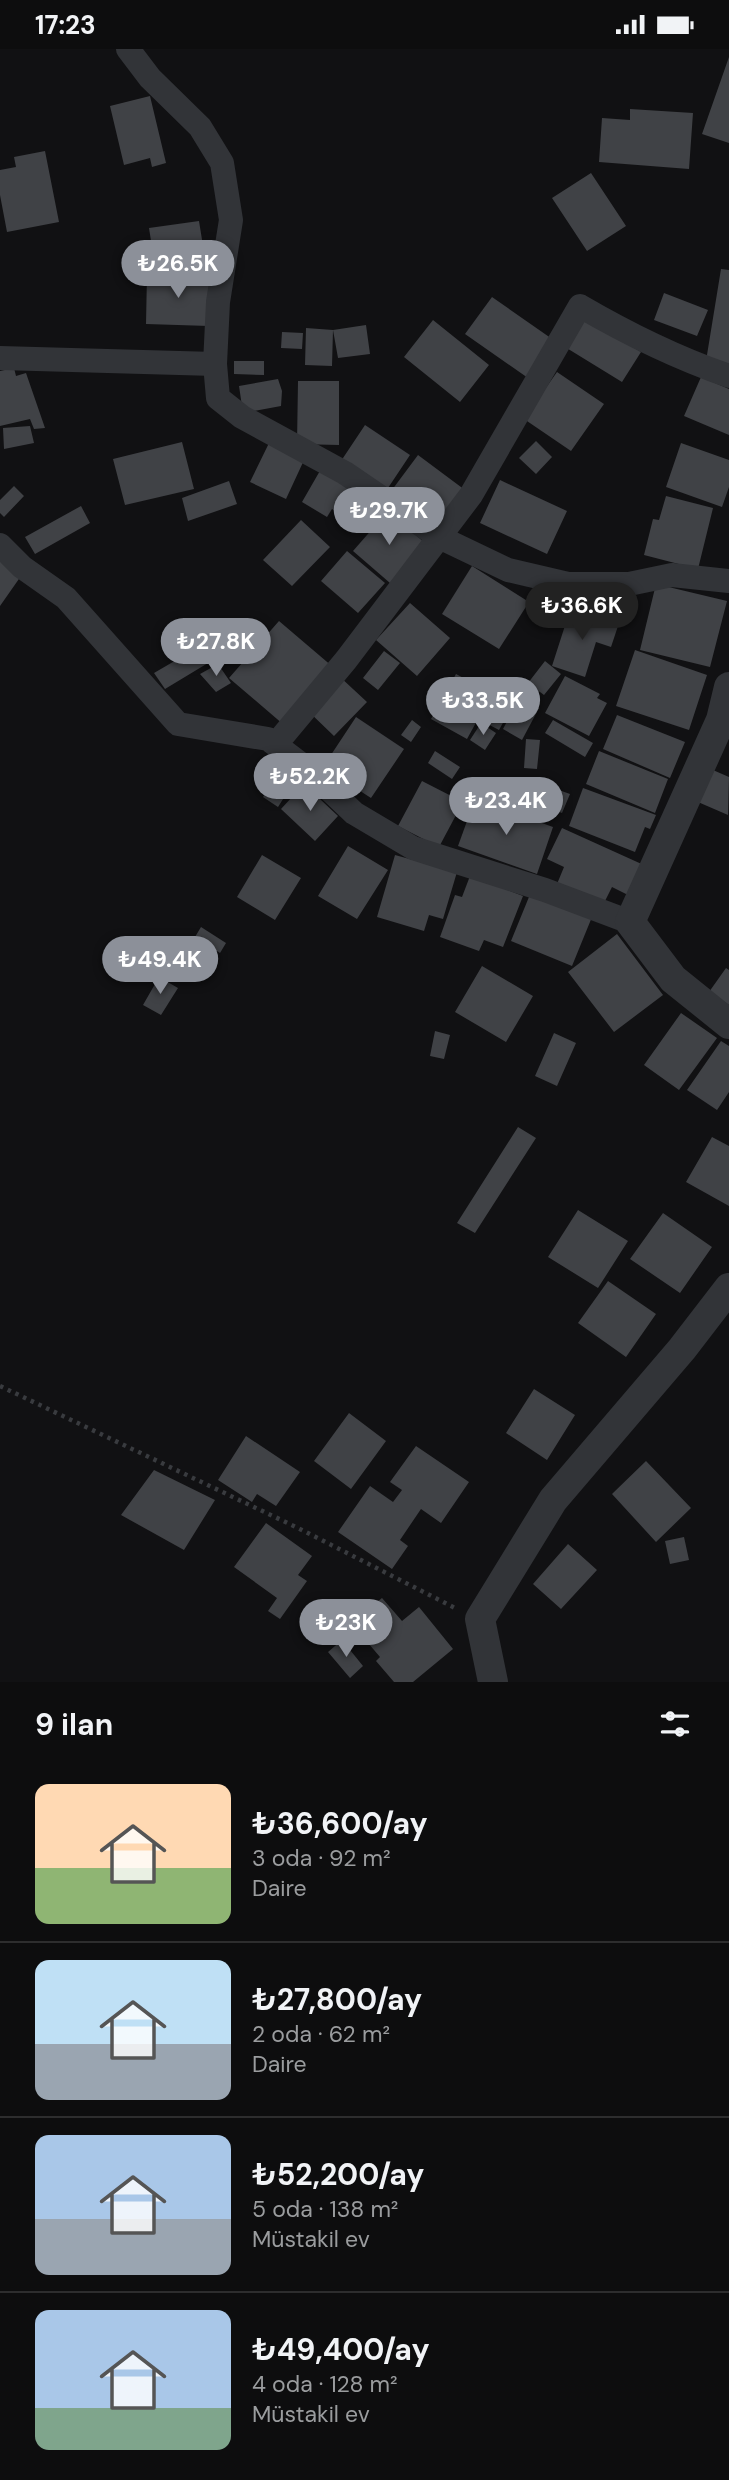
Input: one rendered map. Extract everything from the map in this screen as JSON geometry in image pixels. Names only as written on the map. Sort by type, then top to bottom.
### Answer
[{"type":"street","points":[[128,49],[150,78],[200,127],[222,163],[231,220],[218,302],[215,364],[218,398],[242,417],[345,473],[439,537],[508,570],[568,584],[629,584],[672,575],[729,581]]},
{"type":"street","points":[[276,744],[346,660],[471,495],[580,306],[635,335],[729,376]]},
{"type":"street","points":[[0,358],[215,364]]},
{"type":"street","points":[[0,545],[22,567],[66,598],[178,724],[268,739],[310,771],[354,813],[412,848],[545,890],[630,922],[673,979],[729,1024]]},
{"type":"street","points":[[630,922],[721,741],[721,720],[729,687]]},
{"type":"street","points":[[493,1682],[480,1619],[553,1500],[682,1349],[729,1288]]},
{"type":"path","points":[[0,1386],[298,1528],[480,1619]]},
{"type":"building","points":[[729,57],[729,143],[702,134]]},
{"type":"building","points":[[150,96],[166,163],[152,167],[150,158],[124,165],[110,106]]},
{"type":"building","points":[[630,109],[693,113],[689,169],[599,162],[602,118],[630,120]]},
{"type":"building","points":[[45,151],[59,222],[7,232],[0,195],[0,170],[16,167],[14,157]]},
{"type":"building","points":[[591,173],[626,226],[587,251],[552,198]]},
{"type":"building","points":[[199,221],[204,252],[154,260],[149,228]]},
{"type":"building","points":[[721,269],[729,270],[729,365],[706,361]]},
{"type":"building","points":[[147,274],[211,276],[209,326],[146,324]]},
{"type":"building","points":[[664,293],[708,310],[697,336],[654,320]]},
{"type":"building","points":[[492,297],[555,341],[528,378],[465,334]]},
{"type":"building","points":[[584,317],[641,352],[622,382],[565,347]]},
{"type":"building","points":[[433,320],[489,365],[460,402],[404,357]]},
{"type":"building","points":[[366,325],[370,354],[338,358],[333,330]]},
{"type":"building","points":[[306,328],[333,330],[332,366],[305,365]]},
{"type":"building","points":[[282,332],[303,333],[302,349],[281,348]]},
{"type":"building","points":[[234,361],[264,361],[264,375],[234,374]]},
{"type":"building","points":[[14,368],[16,376],[26,373],[45,428],[34,429],[30,419],[0,426],[0,371]]},
{"type":"building","points":[[557,372],[604,404],[571,451],[524,419]]},
{"type":"building","points":[[701,377],[729,389],[729,435],[684,416]]},
{"type":"building","points":[[278,379],[282,391],[281,406],[243,413],[239,386]]},
{"type":"building","points":[[298,381],[339,381],[339,445],[297,444]]},
{"type":"building","points":[[365,425],[410,455],[386,491],[341,461]]},
{"type":"building","points":[[30,426],[34,443],[4,449],[3,428]]},
{"type":"building","points":[[270,441],[305,458],[286,499],[250,482]]},
{"type":"building","points":[[536,441],[552,457],[536,474],[519,458]]},
{"type":"building","points":[[182,442],[194,489],[125,505],[113,459]]},
{"type":"building","points":[[681,443],[729,460],[729,487],[722,507],[666,487]]},
{"type":"building","points":[[418,455],[469,493],[437,535],[386,498]]},
{"type":"building","points":[[321,469],[372,499],[357,524],[332,509],[327,517],[302,502]]},
{"type":"building","points":[[500,480],[567,511],[547,554],[480,523]]},
{"type":"building","points":[[229,481],[237,504],[188,521],[182,498]]},
{"type":"building","points":[[14,486],[24,496],[4,517],[0,513],[0,500]]},
{"type":"building","points":[[666,496],[713,508],[698,569],[644,555],[653,519],[659,520]]},
{"type":"building","points":[[81,506],[90,523],[35,554],[25,537]]},
{"type":"building","points":[[388,511],[425,543],[390,583],[353,551]]},
{"type":"building","points":[[301,520],[330,547],[292,586],[263,560]]},
{"type":"building","points":[[347,551],[385,583],[358,613],[321,581]]},
{"type":"building","points":[[0,560],[21,576],[0,606]]},
{"type":"building","points":[[472,566],[529,602],[499,649],[442,614]]},
{"type":"building","points":[[656,584],[727,601],[710,667],[640,650]]},
{"type":"building","points":[[410,603],[450,638],[417,676],[376,640]]},
{"type":"building","points":[[570,610],[618,626],[611,647],[596,642],[585,677],[552,666]]},
{"type":"building","points":[[279,621],[333,667],[284,725],[229,678]]},
{"type":"building","points":[[202,645],[213,660],[165,689],[154,673]]},
{"type":"building","points":[[635,650],[707,675],[689,730],[616,706]]},
{"type":"building","points":[[384,651],[400,663],[378,690],[363,678]]},
{"type":"building","points":[[545,661],[561,674],[544,695],[528,683]]},
{"type":"building","points":[[218,664],[231,683],[216,692],[200,674]]},
{"type":"building","points":[[456,674],[492,693],[489,699],[510,710],[499,730],[478,719],[467,739],[431,719]]},
{"type":"building","points":[[339,676],[367,702],[334,736],[307,710]]},
{"type":"building","points":[[565,676],[600,694],[597,698],[607,703],[589,736],[545,713]]},
{"type":"building","points":[[520,697],[539,708],[522,740],[503,729]]},
{"type":"building","points":[[617,715],[685,742],[670,778],[603,749]]},
{"type":"building","points":[[356,717],[404,749],[371,798],[323,767]]},
{"type":"building","points":[[412,720],[421,727],[411,742],[401,735]]},
{"type":"building","points":[[553,720],[593,743],[585,757],[545,733]]},
{"type":"building","points":[[481,723],[496,733],[485,750],[470,740]]},
{"type":"building","points":[[526,739],[540,740],[537,769],[524,768]]},
{"type":"building","points":[[435,751],[460,767],[452,779],[428,763]]},
{"type":"building","points":[[599,751],[668,779],[655,813],[586,784]]},
{"type":"building","points":[[282,767],[297,777],[278,807],[263,797]]},
{"type":"building","points":[[706,767],[729,777],[728,815],[691,799]]},
{"type":"building","points":[[422,781],[463,802],[439,847],[398,826]]},
{"type":"building","points":[[304,784],[338,816],[315,841],[281,809]]},
{"type":"building","points":[[542,784],[570,794],[562,813],[545,806],[548,800],[537,796]]},
{"type":"building","points":[[583,788],[656,815],[650,829],[645,827],[635,852],[569,826]]},
{"type":"building","points":[[475,799],[553,827],[537,874],[458,846]]},
{"type":"building","points":[[562,828],[646,866],[632,897],[612,887],[603,905],[557,884],[564,867],[547,859]]},
{"type":"building","points":[[348,846],[388,870],[357,919],[318,896]]},
{"type":"building","points":[[262,855],[301,878],[275,920],[237,897]]},
{"type":"building","points":[[395,855],[457,872],[443,919],[429,915],[424,931],[377,917]]},
{"type":"building","points":[[470,876],[523,896],[503,947],[484,940],[479,951],[440,937],[455,895],[462,897]]},
{"type":"building","points":[[531,892],[592,917],[572,966],[511,941]]},
{"type":"building","points":[[201,927],[226,943],[220,953],[195,937]]},
{"type":"building","points":[[617,934],[663,995],[614,1032],[568,972]]},
{"type":"building","points":[[482,966],[533,996],[506,1042],[455,1012]]},
{"type":"building","points":[[726,968],[729,970],[729,1005],[709,992]]},
{"type":"building","points":[[159,977],[178,988],[161,1015],[143,1005]]},
{"type":"building","points":[[681,1013],[717,1038],[679,1090],[644,1065]]},
{"type":"building","points":[[435,1031],[450,1035],[444,1059],[430,1056]]},
{"type":"building","points":[[554,1033],[576,1043],[557,1086],[535,1076]]},
{"type":"building","points":[[721,1041],[729,1046],[729,1092],[717,1110],[687,1090]]},
{"type":"building","points":[[518,1127],[536,1138],[475,1233],[457,1223]]},
{"type":"building","points":[[712,1137],[729,1146],[729,1206],[686,1182]]},
{"type":"building","points":[[578,1210],[628,1241],[598,1288],[548,1257]]},
{"type":"building","points":[[663,1213],[712,1247],[680,1293],[630,1259]]},
{"type":"building","points":[[608,1281],[656,1314],[626,1357],[578,1323]]},
{"type":"building","points":[[534,1389],[575,1415],[547,1460],[506,1433]]},
{"type":"building","points":[[349,1413],[386,1441],[351,1489],[314,1461]]},
{"type":"building","points":[[246,1436],[300,1472],[276,1506],[257,1494],[252,1502],[218,1480]]},
{"type":"building","points":[[416,1446],[469,1482],[441,1523],[421,1509],[400,1540],[408,1546],[392,1569],[338,1532],[370,1486],[393,1502],[402,1490],[390,1482]]},
{"type":"building","points":[[646,1461],[691,1508],[656,1542],[612,1494]]},
{"type":"building","points":[[154,1470],[215,1500],[184,1550],[121,1515]]},
{"type":"building","points":[[266,1523],[312,1556],[298,1575],[307,1581],[280,1619],[268,1611],[277,1598],[234,1567]]},
{"type":"building","points":[[684,1537],[689,1560],[670,1564],[665,1541]]},
{"type":"building","points":[[568,1544],[597,1570],[561,1609],[533,1584]]},
{"type":"building","points":[[382,1598],[402,1621],[419,1607],[453,1649],[413,1682],[394,1682],[376,1661],[380,1657],[351,1623]]},
{"type":"building","points":[[342,1640],[363,1666],[350,1678],[328,1652]]}]
